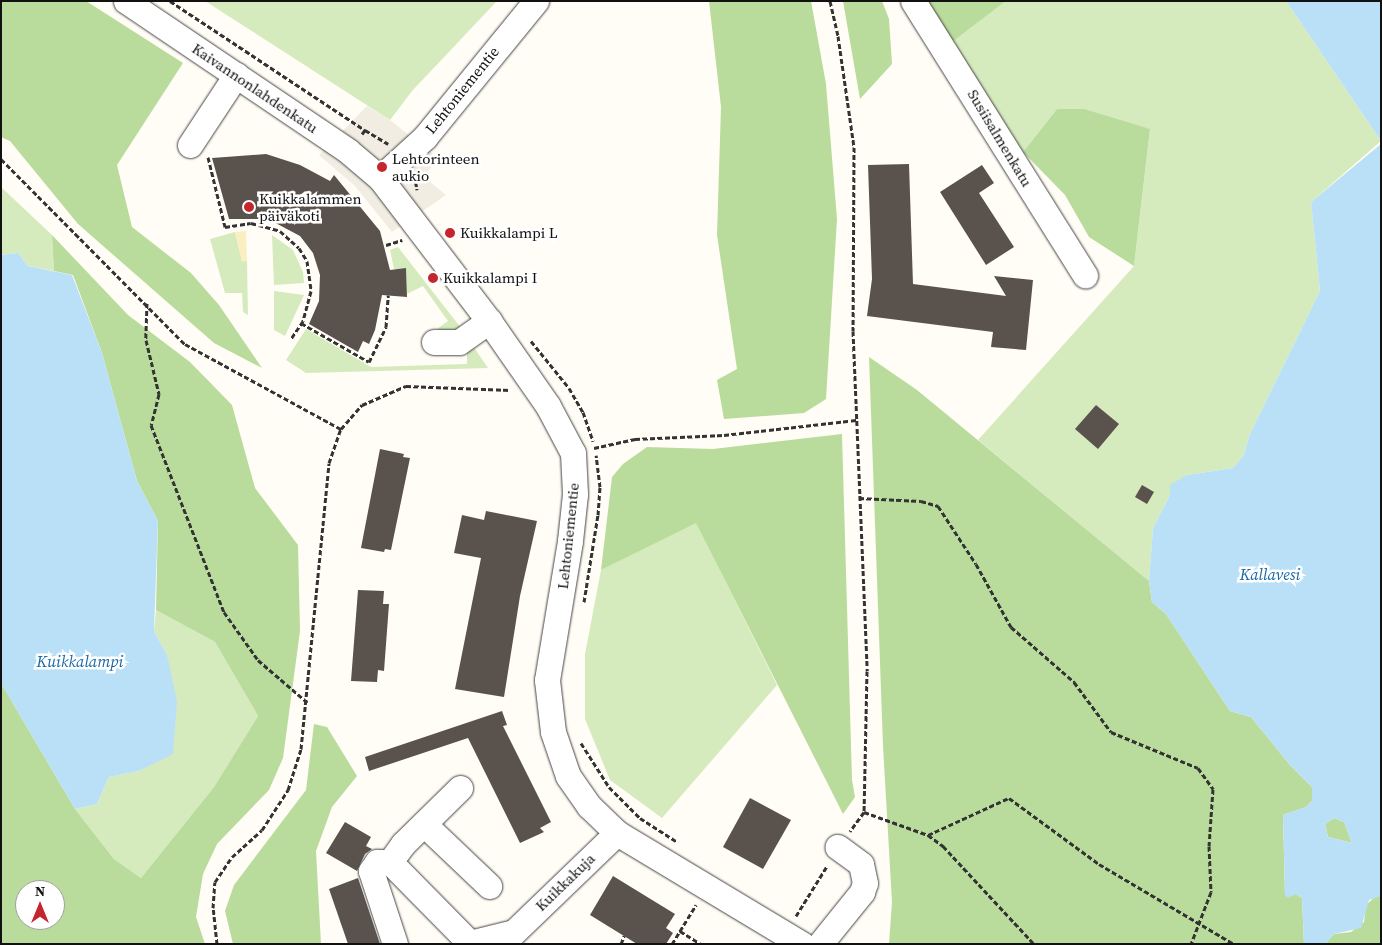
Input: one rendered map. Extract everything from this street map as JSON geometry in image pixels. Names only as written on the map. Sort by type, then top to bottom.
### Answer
[{"type":"street","name":"Kaivannonlahdenkatu","points":[[126,1],[348,150],[380,178]]},
{"type":"street","name":"Lehtoniementie","points":[[536,1],[425,137],[380,178],[488,321],[548,406],[573,453],[575,494],[547,680],[550,711],[568,776],[589,806],[617,833],[802,944]]},
{"type":"street","name":"Susiisalmenkatu","points":[[913,1],[1085,275]]},
{"type":"street","points":[[199,149],[236,75]]},
{"type":"street","points":[[434,342],[459,342],[488,321]]},
{"type":"street","points":[[390,862],[460,788]]},
{"type":"street","points":[[424,824],[490,886]]},
{"type":"street","name":"Kuikkakuja","points":[[517,938],[617,833]]},
{"type":"street","points":[[824,938],[862,892],[865,883],[860,864],[838,847]]},
{"type":"street","points":[[396,944],[371,871],[377,862],[390,862],[470,943],[517,938]]},
{"type":"path","points":[[170,1],[365,130],[348,150]]},
{"type":"path","points":[[797,914],[838,847],[864,812],[867,671],[856,420],[854,147],[838,36],[830,1]]},
{"type":"path","points":[[199,149],[225,227],[251,224],[280,230],[295,243],[307,261],[311,291],[302,323],[291,339]]},
{"type":"path","points":[[1,159],[185,344],[341,429]]},
{"type":"path","points":[[386,245],[406,238]]},
{"type":"path","points":[[302,323],[369,362],[386,327],[388,296]]},
{"type":"path","points":[[147,304],[146,340],[159,394],[151,425],[224,612],[258,660],[307,702]]},
{"type":"path","points":[[527,336],[569,388],[583,412],[594,448],[600,487],[599,506],[582,612]]},
{"type":"path","points":[[217,944],[213,908],[215,882],[232,857],[262,830],[288,790],[301,749],[329,463],[341,429],[362,405],[406,386],[516,390]]},
{"type":"path","points":[[594,448],[635,439],[724,435],[856,420]]},
{"type":"path","points":[[859,498],[921,501],[938,506],[976,564],[1011,627],[1074,682],[1111,732],[1198,768],[1213,789],[1209,846],[1211,892],[1199,926],[1190,944]]},
{"type":"path","points":[[578,736],[609,787],[640,818],[678,842]]},
{"type":"path","points":[[928,835],[1008,798],[1099,864],[1199,926],[1234,944]]},
{"type":"path","points":[[864,812],[928,835],[949,853],[1034,944]]},
{"type":"path","points":[[672,944],[699,900]]},
{"type":"path","points":[[792,911],[824,938]]},
{"type":"path","points":[[680,931],[701,944]]},
{"type":"path","points":[[621,944],[624,936]]},
{"type":"green space","points":[[1,1],[86,1],[183,63],[117,165],[132,227],[191,273],[219,305],[262,368],[214,343],[78,224],[10,141],[1,137]]},
{"type":"green space","points":[[205,1],[497,1],[412,91],[390,120]]},
{"type":"green space","points":[[709,1],[811,1],[826,84],[837,219],[826,399],[804,413],[724,419],[717,380],[737,369],[717,235],[721,107]]},
{"type":"green space","points":[[843,1],[882,1],[889,19],[892,64],[860,99]]},
{"type":"green space","points":[[926,1],[1006,1],[951,43]]},
{"type":"green space","points":[[1006,1],[1286,1],[1381,141],[1311,202],[1320,291],[1249,436],[1244,455],[1233,468],[1187,475],[1170,495],[1153,528],[1149,581],[978,440],[1134,266],[1150,129],[1057,109],[1023,152],[1004,129],[951,43]]},
{"type":"green space","points":[[1057,109],[1084,109],[1150,129],[1134,266],[1089,237],[1065,195],[1023,152]]},
{"type":"green space","points":[[1,187],[52,235],[54,271],[28,266],[18,253],[1,255]]},
{"type":"green space","points":[[235,232],[242,261],[247,261],[248,315],[243,312],[242,293],[225,293],[210,239]]},
{"type":"green space","points":[[52,235],[128,315],[190,362],[232,405],[255,488],[298,545],[300,631],[283,758],[269,790],[217,844],[203,874],[196,917],[205,944],[1,944],[1,683],[75,809],[114,859],[141,878],[214,787],[258,716],[215,642],[156,610],[158,521],[137,481],[102,353],[73,275],[54,271]]},
{"type":"green space","points":[[272,235],[293,250],[303,272],[304,283],[274,285]]},
{"type":"green space","points":[[398,247],[461,328],[444,332],[437,329],[448,321],[423,286],[407,294],[406,269],[394,269],[390,250]]},
{"type":"green space","points":[[274,291],[304,295],[285,336],[274,330]]},
{"type":"green space","points":[[306,329],[371,367],[467,364],[467,351],[473,346],[488,368],[306,373],[286,360]]},
{"type":"green space","points":[[869,357],[917,390],[1149,581],[1152,602],[1166,614],[1230,711],[1251,717],[1290,765],[1312,787],[1312,801],[1306,807],[1283,815],[1285,895],[1296,894],[1302,898],[1304,944],[889,944],[892,902],[883,746]]},
{"type":"green space","points":[[842,434],[852,780],[855,797],[843,814],[696,523],[601,570],[612,477],[623,464],[647,447],[713,449]]},
{"type":"green space","points":[[696,522],[777,685],[662,818],[610,780],[585,719],[585,654],[601,570]]},
{"type":"green space","points":[[156,610],[215,642],[258,716],[214,787],[141,878],[114,859],[75,809],[97,804],[109,777],[139,771],[173,753],[167,655],[154,631]]},
{"type":"green space","points":[[314,724],[327,727],[357,776],[332,807],[316,851],[321,944],[233,944],[225,911],[234,885],[306,790]]},
{"type":"green space","points":[[1334,818],[1344,822],[1352,843],[1328,837],[1325,824]]},
{"type":"green space","points":[[1376,896],[1381,896],[1381,944],[1325,944],[1334,934],[1351,932],[1364,922],[1366,905]]},
{"type":"sand","points":[[246,231],[247,261],[242,262],[235,232]]},
{"type":"shaded area","name":"Lehtorinteen aukio","points":[[367,106],[390,120],[438,158],[424,177],[446,195],[392,232],[355,186],[319,155]]},
{"type":"water","points":[[1286,1],[1381,1],[1381,141]]},
{"type":"water","name":"Kallavesi","points":[[1381,144],[1381,896],[1369,900],[1361,928],[1334,934],[1325,944],[1304,944],[1302,898],[1296,894],[1288,898],[1285,895],[1283,815],[1306,807],[1312,801],[1312,787],[1290,765],[1251,717],[1230,711],[1166,614],[1152,602],[1149,581],[1153,528],[1170,495],[1170,485],[1187,475],[1233,468],[1244,455],[1249,436],[1320,291],[1311,202]],"holes":[[[1334,818],[1344,822],[1352,843],[1328,837],[1325,824]]]},
{"type":"water","name":"Kuikkalampi","points":[[18,253],[28,266],[72,275],[102,353],[137,481],[158,521],[154,631],[167,655],[177,701],[173,754],[139,771],[109,777],[97,804],[75,809],[1,683],[1,255]]},
{"type":"building","points":[[266,154],[300,165],[330,181],[334,175],[380,231],[390,270],[406,268],[407,297],[382,295],[375,330],[369,344],[363,341],[358,352],[309,324],[319,301],[320,275],[313,253],[300,236],[268,219],[229,219],[212,158]]},
{"type":"building","points":[[909,164],[913,284],[1006,296],[994,276],[1033,280],[1026,350],[991,347],[993,332],[867,316],[872,279],[868,165]]},
{"type":"building","points":[[982,165],[994,183],[979,193],[1014,247],[986,265],[940,192]]},
{"type":"building","points":[[1096,405],[1119,424],[1098,449],[1075,429]]},
{"type":"building","points":[[380,449],[404,454],[403,457],[410,458],[391,550],[385,549],[384,552],[361,548]]},
{"type":"building","points":[[1142,485],[1154,492],[1147,504],[1135,497]]},
{"type":"building","points":[[486,511],[537,521],[520,596],[504,697],[455,689],[481,558],[454,553],[462,515],[484,520]]},
{"type":"building","points":[[358,590],[384,591],[383,604],[389,604],[384,671],[378,670],[377,682],[351,681]]},
{"type":"building","points":[[502,711],[507,725],[503,726],[551,822],[540,828],[544,832],[520,843],[468,738],[369,771],[365,757]]},
{"type":"building","points":[[750,798],[791,820],[763,869],[723,847]]},
{"type":"building","points":[[345,822],[371,837],[366,846],[372,849],[365,854],[357,871],[326,853]]},
{"type":"building","points":[[613,876],[675,914],[666,928],[673,933],[666,944],[637,944],[590,915]]},
{"type":"building","points":[[358,878],[380,944],[348,944],[329,889]]},
{"type":"place","name":"Lehtorinteen aukio","points":[[382,167]]},
{"type":"place","name":"Kuikkalammen päiväkoti","points":[[249,207]]},
{"type":"place","name":"Kuikkalampi L","points":[[450,233]]},
{"type":"place","name":"Kuikkalampi I","points":[[433,278]]}]
